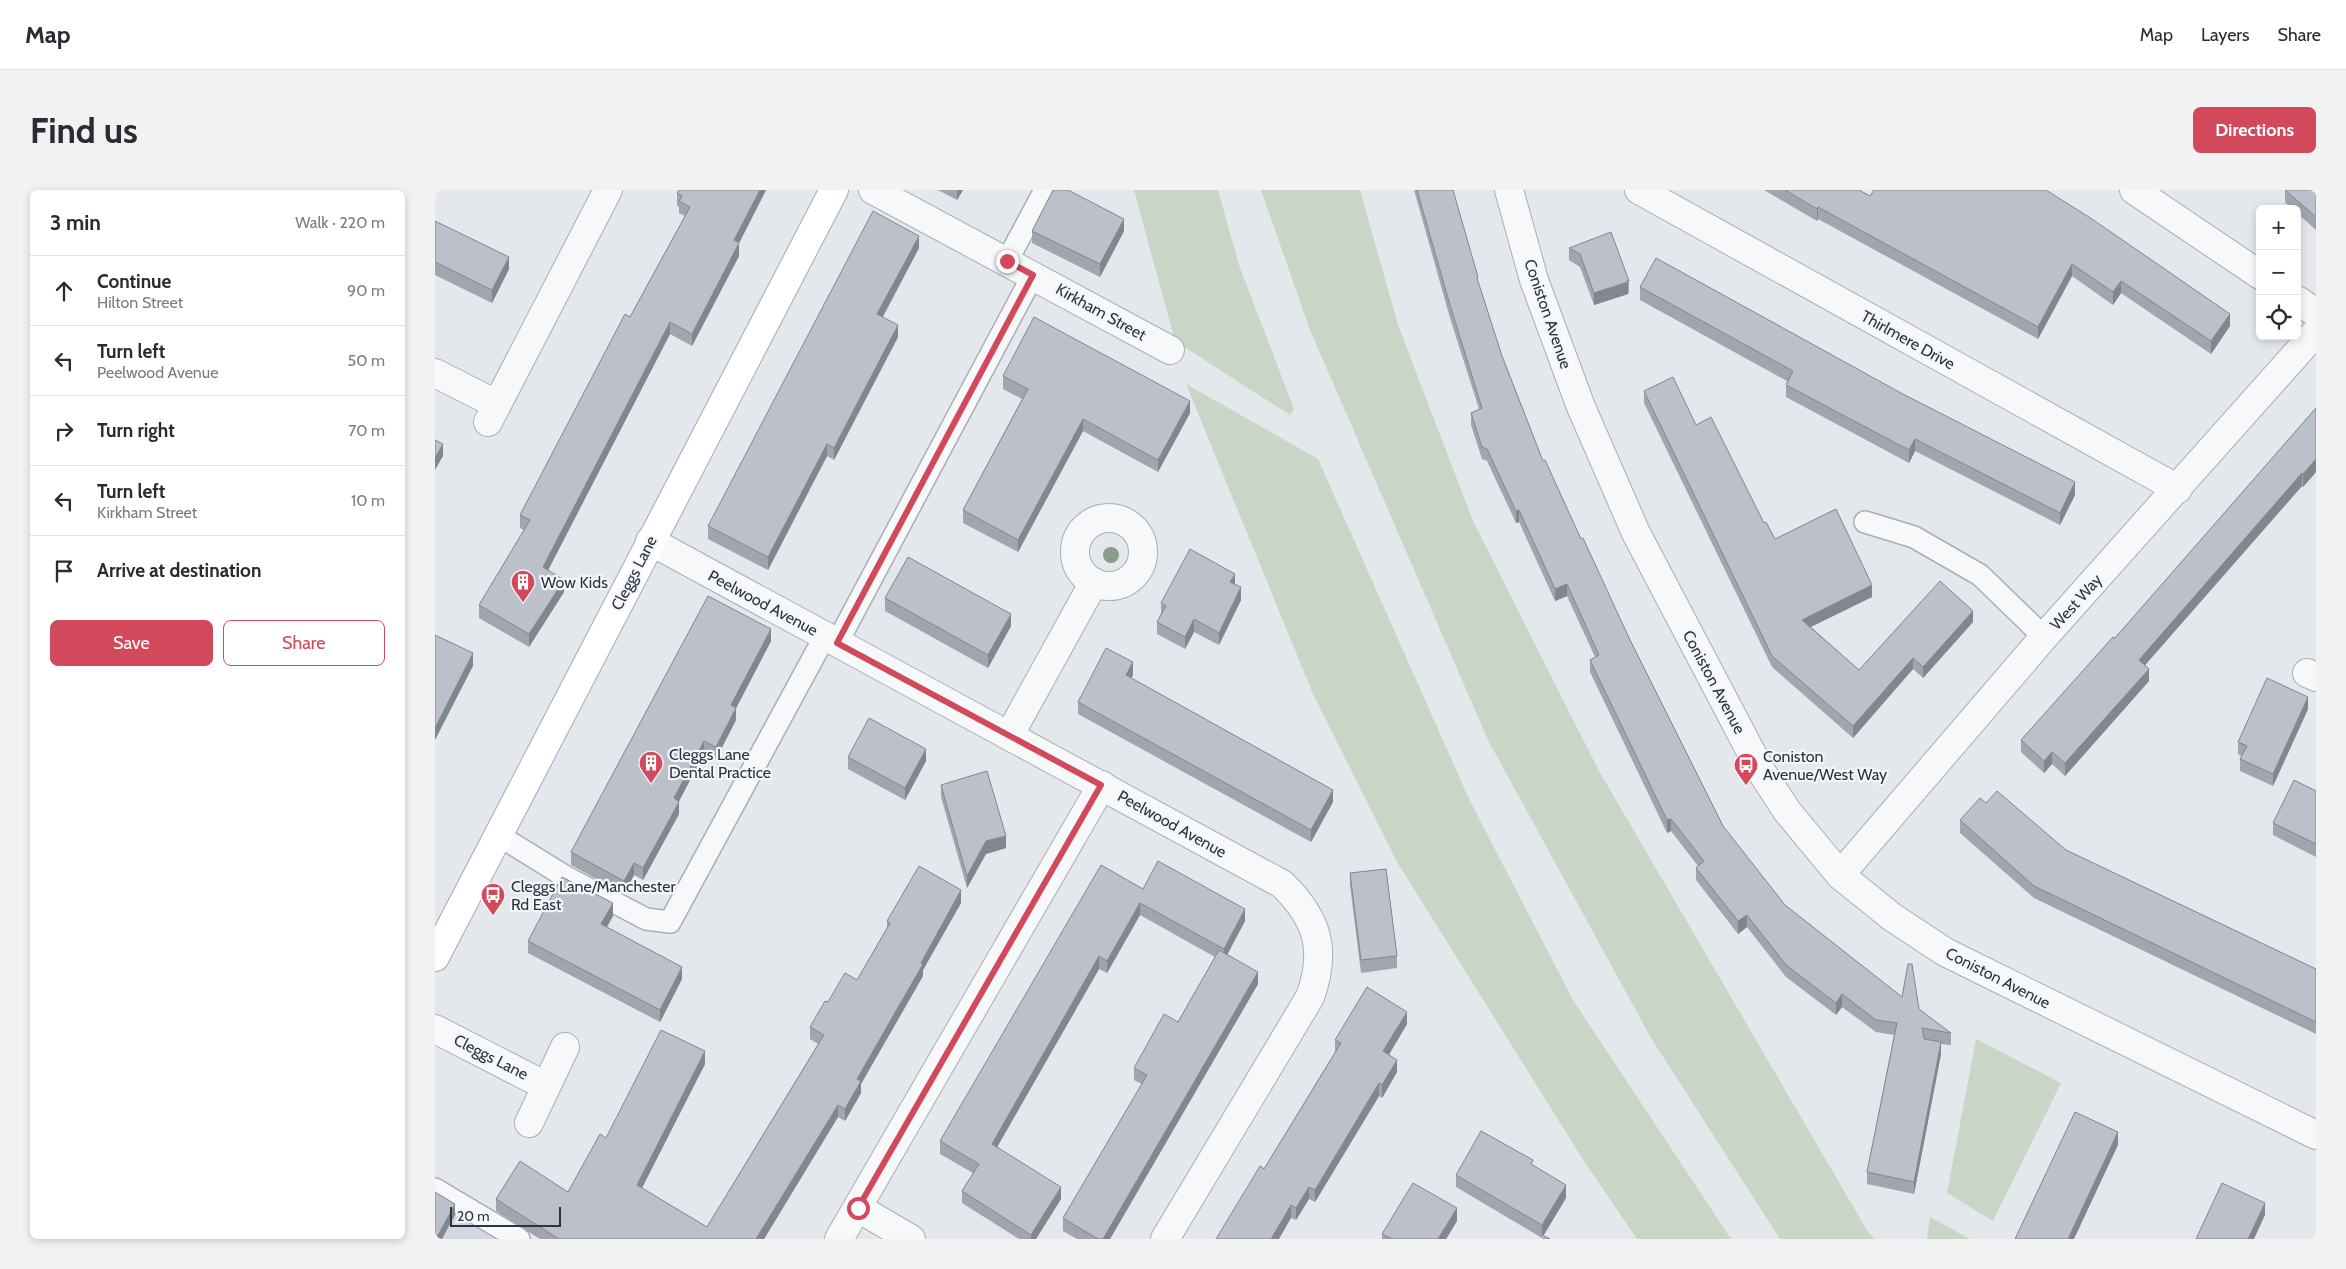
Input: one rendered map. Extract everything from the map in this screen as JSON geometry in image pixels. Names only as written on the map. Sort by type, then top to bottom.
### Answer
[{"type":"main road","name":"Cleggs Lane","points":[[435,957],[834,190]]},
{"type":"street","points":[[435,373],[492,413],[608,190]]},
{"type":"street","name":"Kirkham Street","points":[[873,190],[1170,350]]},
{"type":"street","name":"Coniston Avenue","points":[[1509,190],[1534,280],[1578,398],[1636,533],[1761,771],[1787,811],[1840,875],[1892,917],[1945,952],[2316,1135]]},
{"type":"street","name":"Thirlmere Drive","points":[[1639,190],[2178,489]]},
{"type":"street","points":[[2134,190],[2256,272]]},
{"type":"street","points":[[2301,303],[2316,313]]},
{"type":"street","name":"West Way","points":[[1840,875],[2045,637],[2316,332]]},
{"type":"street","name":"Peelwood Avenue","points":[[650,541],[1282,884],[1295,896],[1315,930],[1319,973],[1310,997],[1165,1239]]},
{"type":"street","points":[[1009,736],[1094,582]]},
{"type":"street","points":[[839,1239],[1101,785]]},
{"type":"street","name":"Cleggs Lane","points":[[435,1029],[546,1086]]},
{"type":"street","name":"Cleggs Lane","points":[[529,1122],[565,1047]]},
{"type":"street","points":[[858,1208],[911,1239]]},
{"type":"lane","points":[[1007,261],[1045,190]]},
{"type":"lane","points":[[498,835],[566,876],[646,919],[670,922],[831,640],[1033,275]]},
{"type":"lane","points":[[1865,522],[1915,537],[1980,575],[2045,637]]},
{"type":"lane","points":[[435,1189],[519,1239]]},
{"type":"shaded area","points":[[435,1181],[533,1239],[435,1239]]},
{"type":"green space","points":[[1134,190],[1218,190],[1239,265],[1294,409],[1290,415],[1175,341]]},
{"type":"green space","points":[[1261,190],[1360,190],[1398,325],[1473,521],[1599,771],[1868,1232],[1875,1239],[1780,1239],[1651,1038],[1488,740],[1310,330]]},
{"type":"green space","points":[[1186,384],[1318,459],[1470,801],[1573,1000],[1731,1239],[1637,1239],[1582,1158],[1397,862],[1313,694]]},
{"type":"green space","points":[[1976,1039],[2061,1083],[1993,1221],[1947,1193]]},
{"type":"green space","points":[[1930,1217],[1970,1239],[1927,1239]]},
{"type":"building","points":[[679,190],[760,190],[734,240],[739,243],[692,334],[670,322],[543,567],[564,580],[529,634],[479,605],[530,520],[520,515],[625,314],[630,317],[690,207],[679,201],[682,196],[677,193]]},
{"type":"building","points":[[1053,190],[1068,190],[1124,219],[1100,264],[1032,231]]},
{"type":"building","points":[[1417,190],[1453,190],[1477,278],[1502,356],[1543,461],[1545,460],[1630,640],[1723,826],[1785,905],[1902,997],[1908,964],[1912,964],[1919,1009],[1951,1033],[1922,1028],[1924,1039],[1941,1042],[1914,1182],[1867,1172],[1897,1023],[1876,1020],[1842,994],[1836,1003],[1786,965],[1747,915],[1738,921],[1696,868],[1704,861],[1671,819],[1667,820],[1590,660],[1599,655],[1567,584],[1555,589],[1519,510],[1516,511],[1487,449],[1482,447],[1471,413],[1482,408]]},
{"type":"building","points":[[1785,190],[1859,190],[1870,196],[1874,190],[2046,190],[2092,219],[2230,314],[2211,341],[2121,281],[2113,292],[2072,264],[2038,327]]},
{"type":"building","points":[[2285,190],[2316,190],[2316,217]]},
{"type":"building","points":[[873,211],[919,236],[877,314],[898,325],[834,448],[827,444],[768,557],[708,526]]},
{"type":"building","points":[[435,221],[509,257],[492,290],[435,262]]},
{"type":"building","points":[[1611,232],[1629,281],[1627,280],[1628,282],[1594,293],[1580,254],[1569,248]]},
{"type":"building","points":[[1656,258],[1901,393],[2075,482],[2060,513],[1915,439],[1909,450],[1786,385],[1793,371],[1640,287]]},
{"type":"building","points":[[1034,317],[1190,401],[1158,460],[1083,419],[1018,540],[963,510],[1028,389],[1003,376]]},
{"type":"building","points":[[1673,377],[1696,425],[1711,417],[1764,523],[1766,522],[1775,539],[1836,509],[1872,585],[1802,620],[1859,670],[1940,581],[1973,611],[1923,667],[1913,658],[1853,726],[1772,656],[1644,391]]},
{"type":"building","points":[[2316,408],[2316,459],[2139,660],[2149,669],[2065,763],[2052,752],[2044,761],[2021,740],[2113,637],[2115,638]]},
{"type":"building","points":[[435,440],[443,444],[435,458]]},
{"type":"building","points":[[1190,549],[1235,574],[1230,582],[1241,587],[1219,633],[1194,619],[1185,637],[1157,622],[1166,606],[1161,603]]},
{"type":"building","points":[[908,557],[1011,614],[988,655],[885,598]]},
{"type":"building","points":[[708,596],[771,629],[731,705],[736,708],[716,747],[704,741],[674,798],[679,802],[643,868],[634,863],[624,881],[571,852]]},
{"type":"building","points":[[435,635],[473,653],[435,728]]},
{"type":"building","points":[[1106,648],[1133,662],[1126,675],[1333,790],[1311,830],[1078,702]]},
{"type":"building","points":[[2267,678],[2308,697],[2273,774],[2240,759],[2247,746],[2238,742]]},
{"type":"building","points":[[869,718],[926,749],[905,788],[848,757]]},
{"type":"building","points":[[987,771],[1006,836],[986,841],[967,876],[941,785]]},
{"type":"building","points":[[2294,780],[2316,791],[2316,844],[2273,823]]},
{"type":"building","points":[[1997,791],[2066,850],[2316,969],[2316,1022],[2034,886],[1960,820],[1980,798],[1986,803]]},
{"type":"building","points":[[1158,861],[1245,909],[1224,949],[1140,903],[1107,961],[1099,956],[992,1144],[1061,1187],[1031,1235],[962,1191],[979,1164],[940,1141],[1101,865],[1143,889]]},
{"type":"building","points":[[919,866],[961,890],[921,963],[923,964],[857,1079],[861,1081],[845,1109],[838,1105],[756,1239],[559,1239],[496,1199],[520,1161],[568,1192],[600,1134],[606,1138],[661,1030],[705,1051],[637,1185],[707,1227],[824,1035],[810,1027],[825,1001],[828,1002],[845,973],[857,980],[890,923],[887,921]]},
{"type":"building","points":[[1386,869],[1397,956],[1361,960],[1350,873]]},
{"type":"building","points":[[562,877],[613,903],[601,924],[682,967],[660,1010],[528,941]]},
{"type":"building","points":[[1219,950],[1258,972],[1103,1239],[1098,1239],[1063,1218],[1147,1075],[1134,1068],[1164,1014],[1178,1022]]},
{"type":"building","points":[[1367,987],[1407,1012],[1383,1051],[1397,1060],[1382,1085],[1379,1083],[1315,1190],[1309,1187],[1296,1208],[1291,1205],[1271,1239],[1216,1239],[1260,1166],[1264,1169],[1341,1043],[1335,1040]]},
{"type":"building","points":[[2075,1112],[2118,1132],[2068,1239],[2015,1239]]},
{"type":"building","points":[[1481,1131],[1533,1160],[1531,1164],[1566,1185],[1542,1225],[1456,1175]]},
{"type":"building","points":[[1413,1183],[1457,1208],[1438,1239],[1392,1239],[1382,1234]]},
{"type":"building","points":[[2222,1183],[2265,1203],[2248,1239],[2196,1239]]},
{"type":"building","points":[[435,1192],[455,1204],[436,1239],[435,1239]]},
{"type":"place","name":"Wow Kids","points":[[523,603]]},
{"type":"place","name":"Cleggs Lane Dental Practice","points":[[651,784]]},
{"type":"place","name":"Coniston Avenue/West Way","points":[[1746,786]]},
{"type":"place","name":"Cleggs Lane/Manchester Rd East","points":[[493,916]]},
{"type":"route","points":[[858,1208],[1101,785],[837,643],[1033,275],[1007,261]]}]
